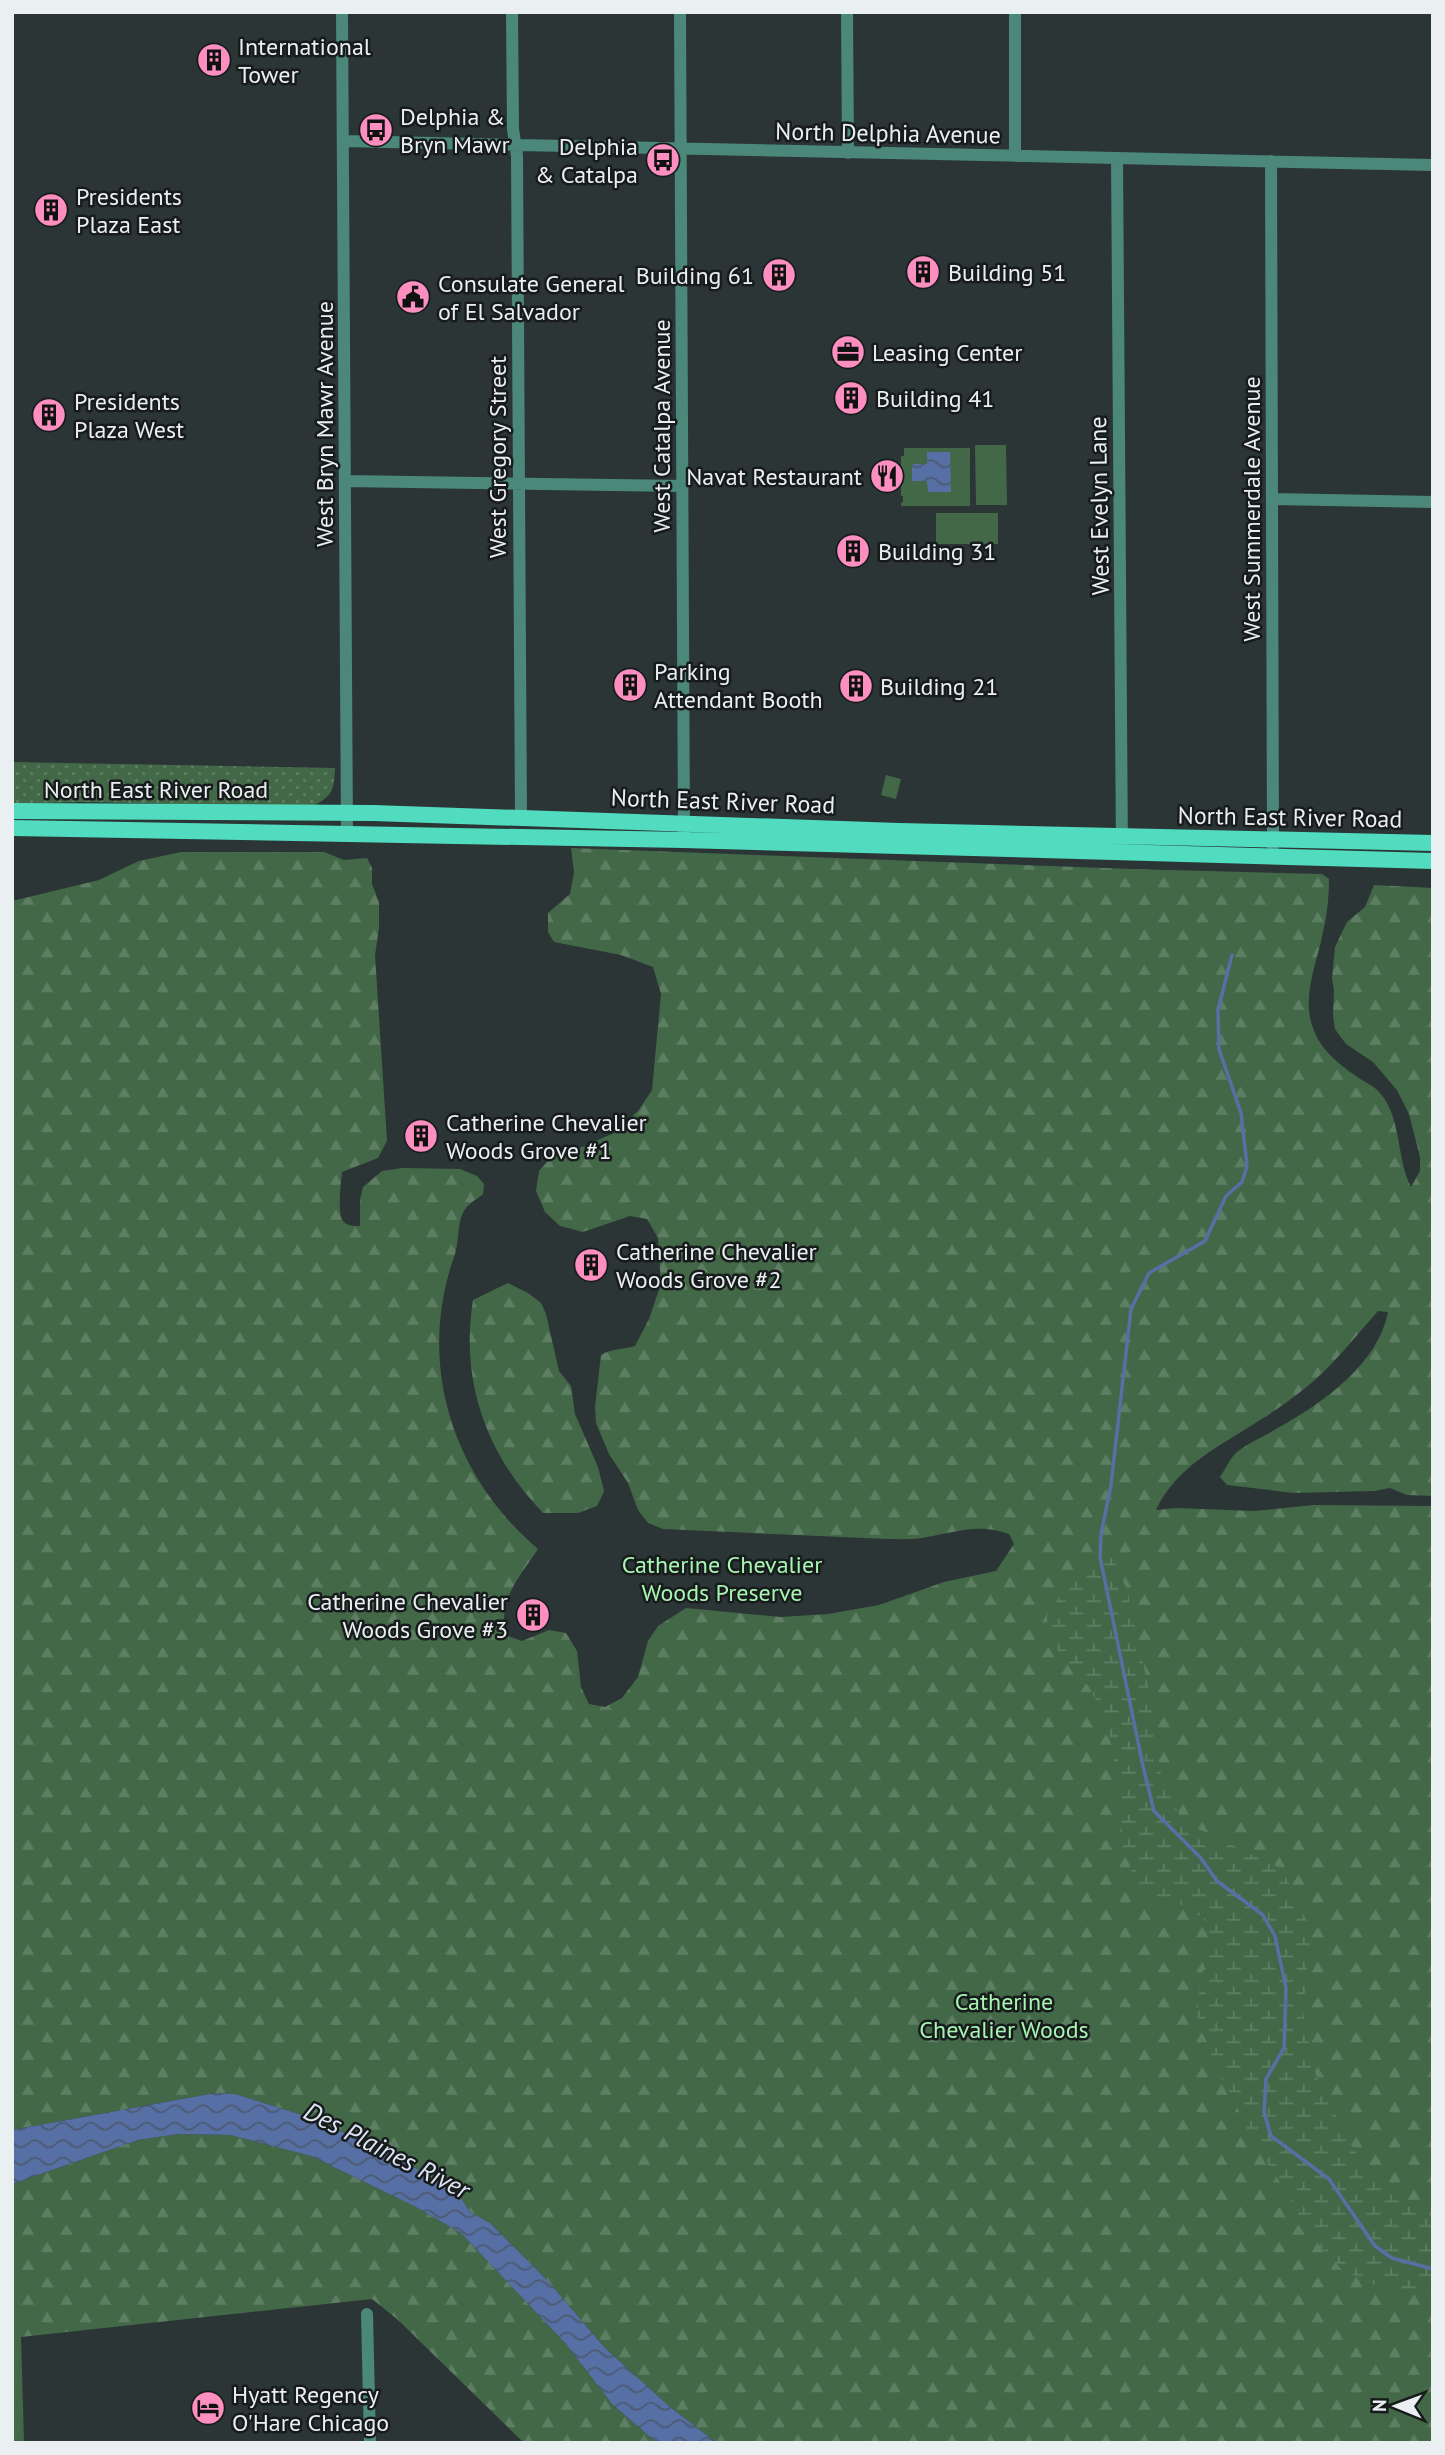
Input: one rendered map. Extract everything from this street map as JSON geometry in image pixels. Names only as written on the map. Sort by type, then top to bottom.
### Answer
[{"type":"main road","name":"North East River Road","points":[[12,811],[347,813],[899,831],[1433,843]]},
{"type":"main road","name":"North East River Road","points":[[12,828],[684,840],[1433,861]]},
{"type":"street","name":"West Bryn Mawr Avenue","points":[[342,12],[347,835]]},
{"type":"street","name":"West Gregory Street","points":[[512,12],[521,818]]},
{"type":"street","name":"West Catalpa Avenue","points":[[680,12],[684,840]]},
{"type":"street","points":[[847,12],[848,153]]},
{"type":"street","points":[[1015,12],[1015,156]]},
{"type":"street","name":"North Delphia Avenue","points":[[343,141],[1433,165]]},
{"type":"street","name":"West Evelyn Lane","points":[[1117,158],[1122,854]]},
{"type":"street","name":"West Summerdale Avenue","points":[[1271,161],[1273,857]]},
{"type":"street","points":[[345,481],[683,486]]},
{"type":"street","points":[[1273,499],[1433,502]]},
{"type":"street","points":[[367,2314],[370,2443]]},
{"type":"green space","points":[[975,445],[1006,445],[1007,505],[976,505]]},
{"type":"green space","points":[[904,448],[970,448],[970,506],[901,506],[901,456],[904,456]]},
{"type":"green space","points":[[936,513],[998,513],[998,544],[936,544]]},
{"type":"green space","points":[[12,762],[335,768],[331,792],[312,807],[82,802],[12,804]]},
{"type":"green space","points":[[886,775],[901,779],[896,799],[881,795]]},
{"type":"green space","name":"Catherine Chevalier Woods","points":[[571,848],[1322,874],[1329,879],[1328,899],[1310,990],[1311,1023],[1320,1043],[1327,1051],[1343,1066],[1375,1088],[1386,1102],[1392,1113],[1406,1176],[1411,1187],[1420,1171],[1420,1157],[1409,1114],[1397,1090],[1373,1062],[1346,1044],[1335,1029],[1332,978],[1335,947],[1347,922],[1365,907],[1374,885],[1433,888],[1433,1496],[1407,1495],[1390,1488],[1374,1491],[1294,1493],[1227,1485],[1220,1477],[1239,1450],[1311,1408],[1360,1366],[1373,1349],[1388,1312],[1378,1311],[1334,1362],[1304,1389],[1188,1469],[1165,1494],[1156,1510],[1177,1508],[1255,1511],[1313,1505],[1433,1506],[1433,2443],[717,2443],[670,2407],[604,2347],[548,2281],[490,2223],[470,2212],[461,2198],[452,2191],[390,2152],[299,2114],[235,2094],[215,2093],[12,2130],[12,901],[99,880],[139,861],[181,852],[324,852],[344,860],[367,858],[372,868],[372,884],[379,902],[375,955],[387,1141],[378,1158],[342,1172],[341,1217],[346,1224],[360,1226],[363,1187],[382,1171],[402,1168],[460,1169],[477,1176],[484,1184],[483,1194],[466,1208],[460,1220],[457,1248],[444,1295],[439,1335],[441,1375],[449,1414],[463,1452],[483,1487],[508,1520],[538,1549],[511,1590],[507,1601],[504,1613],[508,1636],[522,1641],[549,1630],[566,1633],[577,1651],[581,1687],[589,1704],[605,1707],[622,1698],[638,1677],[648,1641],[658,1626],[686,1608],[781,1617],[828,1614],[879,1605],[944,1582],[996,1571],[1014,1544],[1009,1534],[987,1529],[902,1539],[663,1529],[648,1523],[638,1510],[628,1483],[609,1454],[596,1423],[595,1407],[601,1355],[635,1346],[649,1319],[661,1284],[658,1238],[647,1219],[630,1216],[583,1232],[560,1226],[545,1212],[536,1191],[539,1171],[554,1154],[582,1147],[614,1133],[638,1111],[652,1090],[661,994],[653,967],[621,955],[554,942],[548,932],[548,913],[570,894],[574,872]]},
{"type":"green space","points":[[508,1283],[541,1303],[559,1371],[571,1386],[575,1414],[598,1467],[604,1491],[597,1506],[578,1513],[543,1513],[506,1466],[482,1415],[470,1359],[473,1300]]},
{"type":"green space","points":[[1100,1557],[1113,1558],[1127,1590],[1148,1685],[1161,1775],[1182,1821],[1282,1869],[1311,1930],[1303,2012],[1316,2075],[1349,2142],[1380,2187],[1433,2217],[1433,2294],[1375,2285],[1342,2270],[1309,2234],[1287,2193],[1250,2137],[1233,2098],[1217,2071],[1197,2023],[1200,1983],[1210,1946],[1204,1919],[1185,1905],[1157,1904],[1136,1882],[1123,1848],[1118,1786],[1107,1721],[1089,1687],[1048,1639],[1047,1615],[1081,1566]]},
{"type":"green space","points":[[179,2134],[230,2135],[311,2156],[416,2207],[461,2233],[566,2344],[612,2404],[657,2443],[524,2443],[397,2319],[372,2299],[21,2337],[24,2443],[12,2443],[12,2184],[138,2140]]},
{"type":"water","points":[[927,452],[950,452],[951,492],[928,492],[927,481],[912,481],[912,464],[927,464]]},
{"type":"water","points":[[215,2093],[235,2094],[299,2114],[390,2152],[452,2191],[461,2198],[470,2212],[490,2223],[548,2281],[604,2347],[670,2407],[717,2443],[657,2443],[612,2404],[566,2344],[461,2233],[416,2207],[311,2156],[230,2135],[179,2134],[138,2140],[12,2184],[12,2130]]},
{"type":"waterway","points":[[1232,955],[1218,1010],[1219,1049],[1241,1113],[1247,1166],[1242,1182],[1226,1196],[1205,1241],[1149,1273],[1131,1309],[1100,1557],[1154,1811],[1200,1857],[1217,1881],[1263,1915],[1275,1936],[1286,1988],[1284,2048],[1266,2079],[1264,2112],[1271,2136],[1329,2179],[1375,2246],[1392,2258],[1433,2269]]},
{"type":"place","name":"International Tower","points":[[214,60]]},
{"type":"place","name":"Delphia & Bryn Mawr","points":[[376,130]]},
{"type":"place","name":"Delphia & Catalpa","points":[[663,160]]},
{"type":"place","name":"Presidents Plaza East","points":[[51,210]]},
{"type":"place","name":"Building 51","points":[[923,272]]},
{"type":"place","name":"Building 61","points":[[779,275]]},
{"type":"place","name":"Consulate General of El Salvador","points":[[413,297]]},
{"type":"place","name":"Leasing Center","points":[[848,352]]},
{"type":"place","name":"Building 41","points":[[851,398]]},
{"type":"place","name":"Presidents Plaza West","points":[[49,415]]},
{"type":"place","name":"Navat Restaurant","points":[[887,476]]},
{"type":"place","name":"Building 31","points":[[853,551]]},
{"type":"place","name":"Parking Attendant Booth","points":[[630,685]]},
{"type":"place","name":"Building 21","points":[[856,686]]},
{"type":"place","name":"Catherine Chevalier Woods Grove #1","points":[[421,1136]]},
{"type":"place","name":"Catherine Chevalier Woods Grove #2","points":[[591,1265]]},
{"type":"place","name":"Catherine Chevalier Woods Grove #3","points":[[533,1615]]},
{"type":"place","name":"Hyatt Regency O'Hare Chicago","points":[[208,2408]]},
{"type":"park label","name":"Catherine Chevalier Woods Preserve","points":[[722,1578]]},
{"type":"water label","name":"Des Plaines River","points":[[387,2150]]}]
